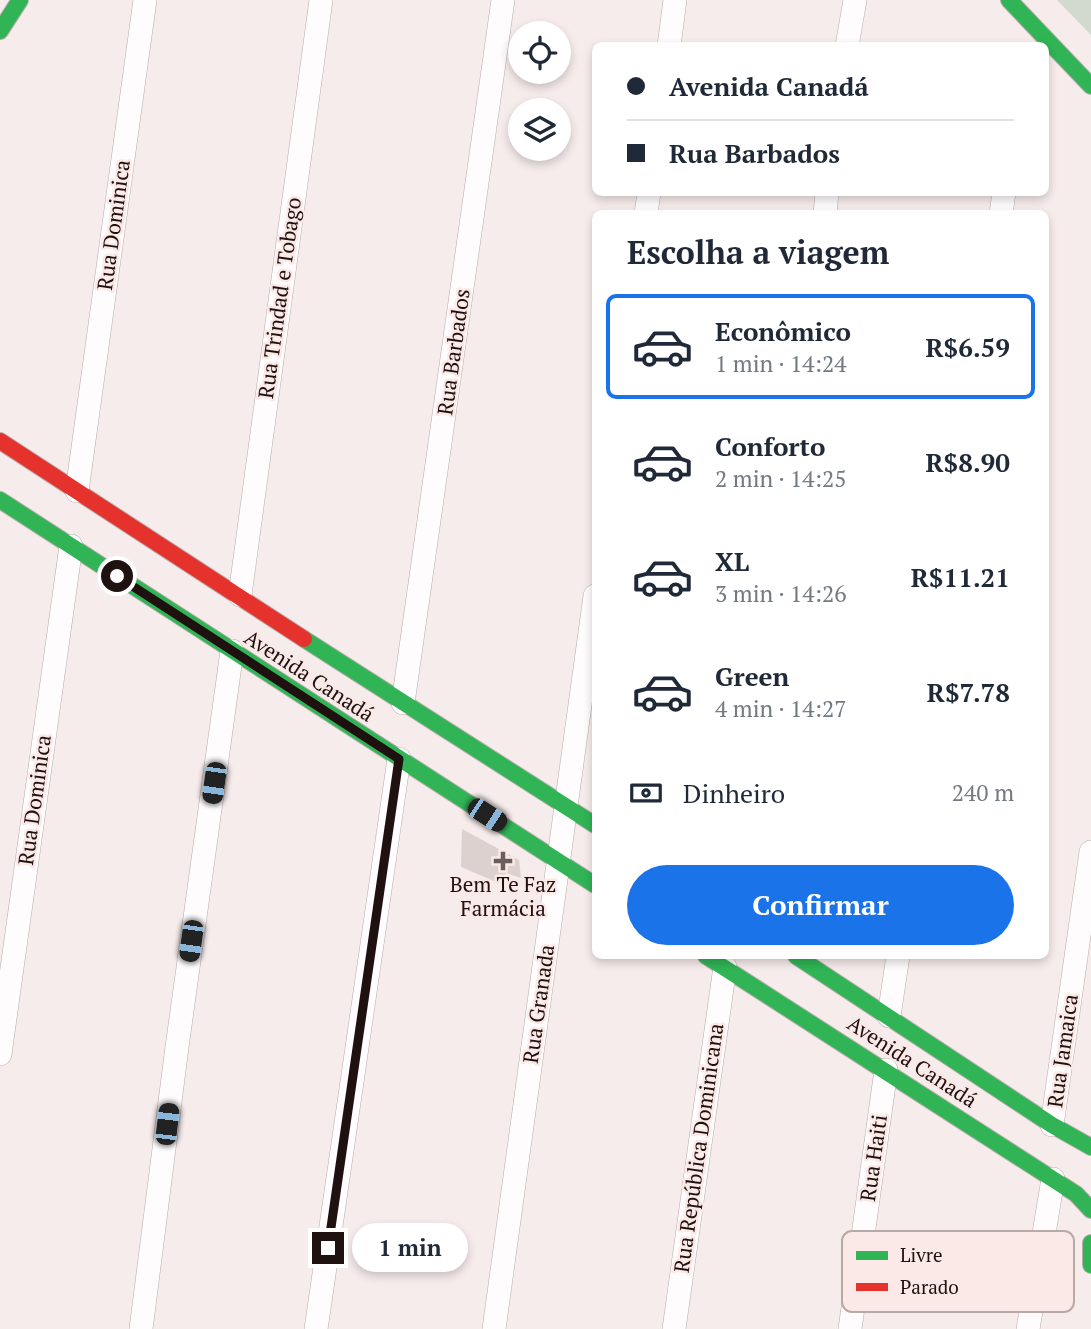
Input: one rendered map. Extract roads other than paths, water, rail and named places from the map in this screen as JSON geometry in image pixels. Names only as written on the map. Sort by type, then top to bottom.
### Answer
[{"type":"street","points":[[0,31],[20,0]]},
{"type":"street","name":"Rua Dominica","points":[[77,491],[145,0]]},
{"type":"street","name":"Rua Trindad e Tobago","points":[[240,595],[321,0]]},
{"type":"street","name":"Rua Barbados","points":[[403,704],[503,0]]},
{"type":"street","points":[[670,42],[675,0]]},
{"type":"street","points":[[848,42],[855,0]]},
{"type":"street","points":[[1009,0],[1091,86]]},
{"type":"street","points":[[1025,42],[1028,20]]},
{"type":"street","name":"Avenida Canadá","points":[[0,441],[240,595],[403,704],[592,823]]},
{"type":"street","name":"Avenida Canadá","points":[[0,500],[592,883]]},
{"type":"street","name":"Rua Dominica","points":[[0,1054],[71,546]]},
{"type":"street","name":"Rua Granada","points":[[494,1329],[592,619]]},
{"type":"street","points":[[141,1329],[232,651]]},
{"type":"street","points":[[316,1329],[399,759]]},
{"type":"street","name":"Rua Jamaica","points":[[1052,1125],[1091,852]]},
{"type":"street","name":"Avenida Canadá","points":[[801,959],[1052,1125],[1091,1147]]},
{"type":"street","points":[[889,1016],[898,959]]},
{"type":"street","name":"Avenida Canadá","points":[[715,961],[1076,1194],[1091,1210]]},
{"type":"street","name":"Rua República Dominicana","points":[[674,1329],[715,961]]},
{"type":"street","name":"Rua Haiti","points":[[864,1231],[886,1070]]},
{"type":"street","points":[[1044,1231],[1053,1179]]},
{"type":"street","points":[[1091,1243],[1091,1265]]},
{"type":"place","name":"Bem Te Faz Farmácia","points":[[503,861]]}]
